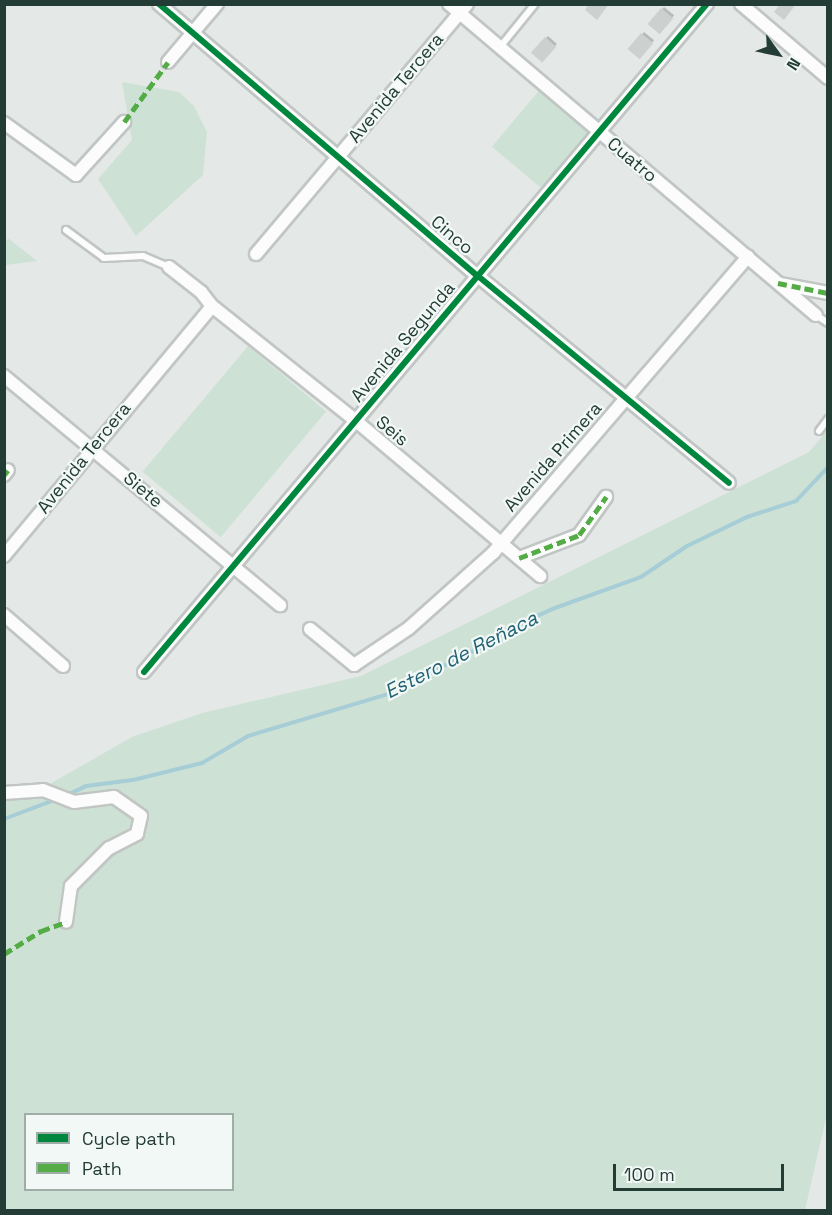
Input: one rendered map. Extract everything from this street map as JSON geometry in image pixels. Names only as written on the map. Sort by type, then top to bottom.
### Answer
[{"type":"street","name":"Cinco","points":[[159,4],[624,399],[729,483]]},
{"type":"street","points":[[168,62],[217,4]]},
{"type":"street","name":"Cuatro","points":[[448,4],[463,9],[499,48],[816,315]]},
{"type":"street","name":"Avenida Segunda","points":[[144,672],[707,4]]},
{"type":"street","points":[[741,4],[828,78]]},
{"type":"street","name":"Avenida Tercera","points":[[256,254],[463,9]]},
{"type":"street","points":[[4,123],[76,175],[124,122]]},
{"type":"street","name":"Avenida Primera","points":[[310,629],[354,665],[409,628],[493,553],[500,541],[748,257]]},
{"type":"street","name":"Seis","points":[[169,267],[201,292],[212,306],[356,421],[540,576]]},
{"type":"street","points":[[778,283],[827,293]]},
{"type":"street","name":"Avenida Tercera","points":[[4,556],[212,306]]},
{"type":"street","name":"Siete","points":[[4,376],[93,447],[280,605]]},
{"type":"street","points":[[519,558],[579,535],[606,497]]},
{"type":"street","points":[[4,615],[63,666]]},
{"type":"street","points":[[4,793],[43,790],[74,802],[114,797],[141,816],[137,834],[109,848],[71,886],[66,922]]},
{"type":"lane","points":[[499,48],[535,4]]},
{"type":"lane","points":[[66,230],[104,258],[143,256],[169,267]]},
{"type":"lane","points":[[816,315],[828,323]]},
{"type":"lane","points":[[819,431],[828,419]]},
{"type":"green space","points":[[122,82],[179,92],[194,106],[207,132],[203,175],[136,236],[98,179],[132,140]]},
{"type":"green space","points":[[542,87],[596,132],[545,192],[492,147]]},
{"type":"green space","points":[[9,239],[37,261],[5,265],[5,240]]},
{"type":"green space","points":[[248,346],[326,412],[221,537],[143,472]]},
{"type":"green space","points":[[827,431],[828,1109],[805,1210],[5,1210],[4,795],[41,789],[132,737],[202,713],[361,676],[809,452]]},
{"type":"building","points":[[589,4],[609,4],[597,20],[585,10]]},
{"type":"building","points":[[780,4],[796,4],[784,20],[774,12]]},
{"type":"building","points":[[661,8],[673,18],[660,34],[648,24]]},
{"type":"building","points":[[641,33],[653,43],[640,59],[628,49]]},
{"type":"building","points":[[545,37],[556,47],[542,63],[531,53]]},
{"type":"waterway","name":"Estero de Reñaca","points":[[67,795],[86,786],[133,780],[202,763],[248,736],[388,694],[485,645],[508,629],[555,608],[641,577],[687,546],[747,517],[796,501],[828,467]]},
{"type":"waterway","name":"Estero de Reñaca","points":[[4,819],[57,799]]},
{"type":"marked path","points":[[124,122],[168,62]]},
{"type":"marked path","points":[[778,283],[828,293]]},
{"type":"marked path","points":[[4,475],[8,470]]},
{"type":"marked path","points":[[519,558],[579,535],[606,497]]},
{"type":"marked path","points":[[4,954],[41,931],[66,922]]},
{"type":"cycle path","points":[[159,4],[478,276],[729,483]]},
{"type":"cycle path","points":[[144,672],[707,4]]}]
